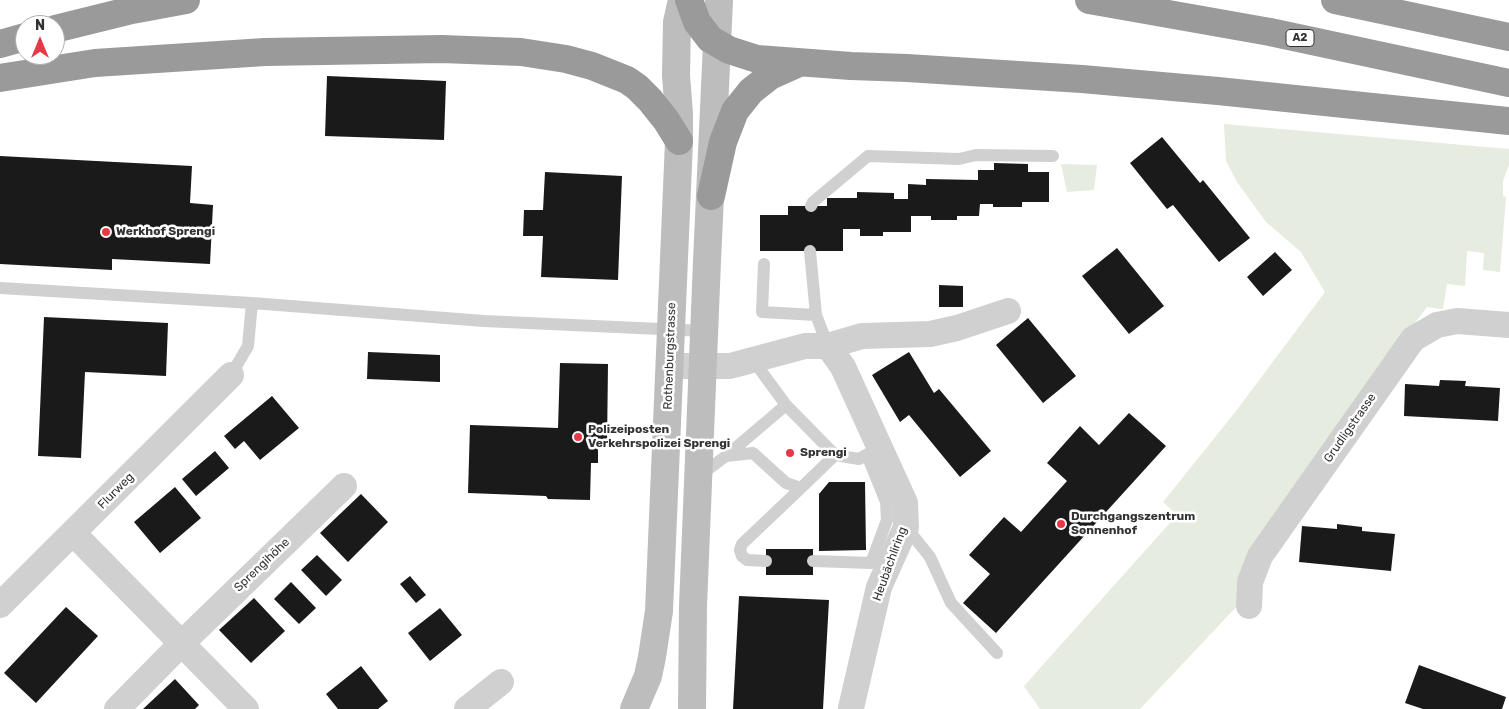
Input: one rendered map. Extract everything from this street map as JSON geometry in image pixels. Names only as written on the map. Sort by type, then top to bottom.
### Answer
[{"type":"highway","points":[[65,27],[132,10],[186,0]]},
{"type":"highway","name":"A2","points":[[1089,0],[1270,32],[1509,83]]},
{"type":"highway","points":[[1335,0],[1509,37]]},
{"type":"highway","points":[[700,16],[728,50],[757,58],[1082,79],[1509,121]]},
{"type":"highway","points":[[0,44],[15,40]]},
{"type":"highway","points":[[0,78],[95,63],[266,52],[442,49],[521,52],[566,58],[627,80],[650,100],[666,120],[679,141]]},
{"type":"highway","points":[[711,196],[725,135],[735,111],[751,91],[770,76],[800,62]]},
{"type":"main road","name":"Rothenburgstrasse","points":[[634,709],[648,676],[659,617],[679,141],[676,75],[700,16]]},
{"type":"main road","points":[[692,709],[693,606],[711,196],[700,16]]},
{"type":"street","points":[[670,366],[730,366],[806,346],[828,346],[862,336],[930,334],[957,328],[1008,311]]},
{"type":"street","name":"Grudligstrasse","points":[[1249,606],[1250,582],[1260,556],[1413,339],[1437,325],[1457,321],[1509,325]]},
{"type":"street","name":"Heubächliring","points":[[828,346],[844,367],[873,451],[905,502],[906,527],[879,587],[852,708]]},
{"type":"street","name":"Flurweg","points":[[0,605],[231,375]]},
{"type":"street","name":"Sprengihöhe","points":[[116,709],[180,644],[344,486]]},
{"type":"street","points":[[73,533],[180,644],[246,709]]},
{"type":"street","points":[[467,709],[501,682]]},
{"type":"lane","points":[[811,206],[813,202],[868,156],[959,159],[976,155],[1053,156]]},
{"type":"lane","points":[[810,251],[816,315],[828,346]]},
{"type":"lane","points":[[764,264],[762,312],[816,315]]},
{"type":"lane","points":[[0,288],[252,303],[484,321],[704,331]]},
{"type":"lane","points":[[231,375],[248,346],[252,303]]},
{"type":"lane","points":[[753,360],[786,405],[836,455],[859,460],[873,451],[886,502],[887,520],[871,562],[813,561]]},
{"type":"lane","points":[[698,476],[726,456],[786,405]]},
{"type":"lane","points":[[726,456],[754,453],[786,483],[801,488]]},
{"type":"lane","points":[[766,561],[747,560],[742,556],[740,550],[742,544],[836,455]]},
{"type":"lane","points":[[906,527],[930,557],[951,603],[997,653]]},
{"type":"shaded area","points":[[1224,124],[1509,149],[1509,165],[1503,181],[1503,196],[1506,197],[1500,272],[1483,270],[1484,253],[1467,251],[1465,286],[1447,284],[1443,309],[1427,307],[1388,359],[1239,604],[1140,709],[1040,709],[1024,686],[1177,515],[1163,502],[1236,411],[1325,292],[1301,252],[1266,222],[1237,182],[1226,161]]},
{"type":"shaded area","points":[[1061,164],[1097,165],[1094,190],[1067,192]]},
{"type":"building","points":[[327,76],[446,81],[444,140],[325,136]]},
{"type":"building","points":[[1162,137],[1200,183],[1203,180],[1250,238],[1219,262],[1173,205],[1167,209],[1130,163]]},
{"type":"building","name":"Werkhof Sprengi","points":[[0,156],[192,166],[190,203],[213,205],[210,264],[112,259],[112,270],[0,264]]},
{"type":"building","points":[[994,163],[1028,164],[1028,172],[1049,172],[1049,202],[1022,202],[1022,207],[993,207],[993,204],[980,204],[979,216],[957,216],[957,220],[931,220],[931,216],[911,216],[911,232],[883,232],[883,236],[860,236],[860,229],[843,229],[843,251],[760,251],[760,215],[788,215],[788,206],[827,206],[827,198],[857,198],[857,192],[894,193],[894,199],[908,199],[908,184],[926,185],[926,179],[978,180],[978,170],[994,170]]},
{"type":"building","points":[[545,172],[622,176],[618,280],[541,277],[543,236],[523,236],[524,210],[543,210]]},
{"type":"building","points":[[1117,248],[1164,306],[1129,334],[1082,276]]},
{"type":"building","points":[[1275,252],[1292,270],[1263,296],[1247,277]]},
{"type":"building","points":[[939,285],[963,286],[963,307],[939,307]]},
{"type":"building","points":[[44,317],[168,323],[166,376],[85,372],[81,458],[38,456]]},
{"type":"building","points":[[1028,318],[1076,376],[1043,403],[996,345]]},
{"type":"building","points":[[368,352],[440,355],[440,382],[367,379]]},
{"type":"building","points":[[909,352],[934,393],[939,389],[991,451],[960,477],[909,415],[900,422],[872,375]]},
{"type":"building","points":[[560,363],[608,364],[607,446],[598,446],[598,463],[591,463],[590,500],[468,493],[470,425],[558,428]]},
{"type":"building","points":[[1440,380],[1466,381],[1465,386],[1500,388],[1498,421],[1404,416],[1405,384],[1439,386]]},
{"type":"building","points":[[272,396],[299,428],[260,460],[244,441],[235,449],[224,436]]},
{"type":"building","name":"Durchgangszentrum Sonnenhof","points":[[1129,413],[1166,446],[996,633],[963,603],[990,574],[969,555],[1004,517],[1021,532],[1067,481],[1047,463],[1080,426],[1099,445]]},
{"type":"building","points":[[215,451],[229,468],[196,496],[182,479]]},
{"type":"building","points":[[829,482],[865,482],[866,550],[819,551],[819,494]]},
{"type":"building","points":[[175,487],[201,518],[160,553],[134,522]]},
{"type":"building","points":[[361,494],[388,522],[348,562],[320,533]]},
{"type":"building","points":[[1337,524],[1362,527],[1362,531],[1395,534],[1391,571],[1299,562],[1302,526],[1337,529]]},
{"type":"building","points":[[766,549],[813,549],[813,575],[766,575]]},
{"type":"building","points":[[317,555],[342,580],[326,596],[301,570]]},
{"type":"building","points":[[410,576],[426,595],[416,603],[400,584]]},
{"type":"building","points":[[291,582],[316,608],[299,624],[274,599]]},
{"type":"building","points":[[739,596],[829,600],[823,709],[733,709]]},
{"type":"building","points":[[254,598],[285,631],[251,663],[219,630]]},
{"type":"building","points":[[66,607],[98,636],[36,703],[4,673]]},
{"type":"building","points":[[440,608],[462,635],[430,661],[408,633]]},
{"type":"building","points":[[1419,665],[1506,697],[1502,709],[1423,709],[1405,703]]},
{"type":"building","points":[[361,666],[388,701],[378,709],[338,709],[326,694]]},
{"type":"building","points":[[175,679],[199,705],[195,709],[143,709]]},
{"type":"place","name":"Werkhof Sprengi","points":[[106,232]]},
{"type":"place","name":"Polizeiposten Verkehrspolizei Sprengi","points":[[578,437]]},
{"type":"place","name":"Sprengi","points":[[790,453]]},
{"type":"place","name":"Durchgangszentrum Sonnenhof","points":[[1061,524]]}]
